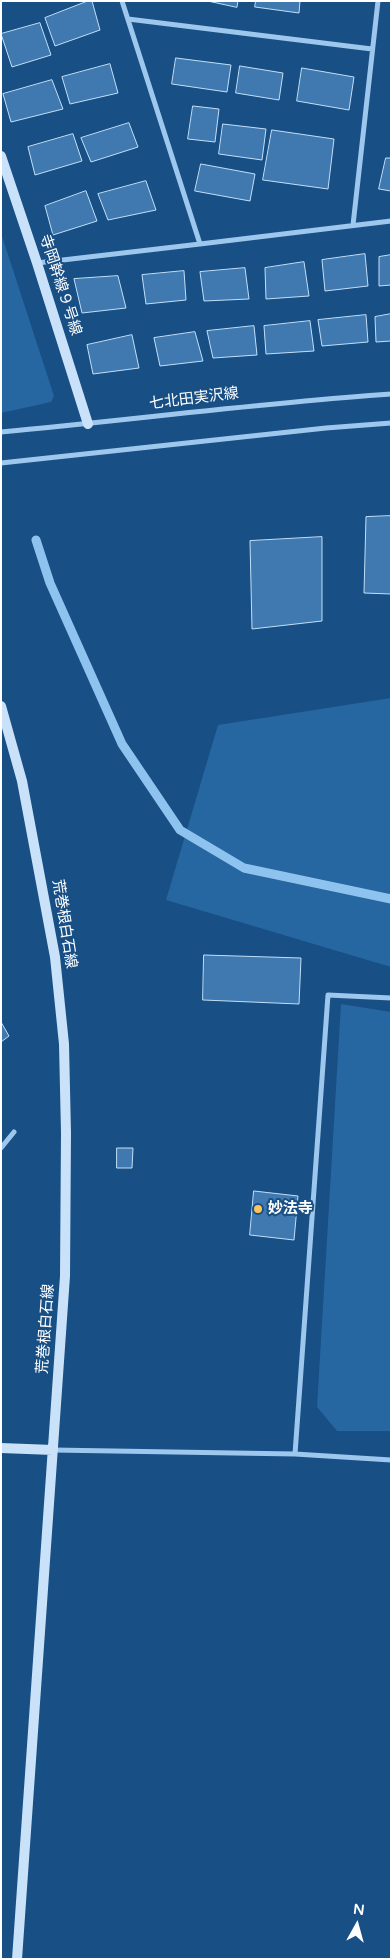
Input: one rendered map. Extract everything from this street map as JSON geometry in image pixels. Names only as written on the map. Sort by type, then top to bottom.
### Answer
[{"type":"street","points":[[122,1],[200,244]]},
{"type":"street","points":[[353,225],[378,1]]},
{"type":"street","points":[[128,19],[372,49]]},
{"type":"street","name":"寺岡幹線９号線","points":[[1,156],[38,263],[88,424]]},
{"type":"street","points":[[38,263],[391,221]]},
{"type":"street","name":"七北田実沢線","points":[[1,432],[88,424],[236,406],[391,394]]},
{"type":"street","points":[[1,464],[316,429],[391,423]]},
{"type":"street","name":"荒巻根白石線","points":[[1,706],[22,780],[55,957],[64,1044],[66,1133],[65,1276],[17,1959]]},
{"type":"street","points":[[295,1454],[328,995],[391,998]]},
{"type":"street","points":[[1,1148],[14,1132]]},
{"type":"street","points":[[1,1448],[295,1454],[391,1460]]},
{"type":"shaded area","points":[[1,233],[54,396],[51,402],[1,413]]},
{"type":"shaded area","points":[[391,698],[391,967],[166,900],[218,725]]},
{"type":"shaded area","points":[[341,1004],[391,1012],[391,1431],[337,1431],[317,1407]]},
{"type":"building","points":[[92,1],[100,30],[55,46],[45,18]]},
{"type":"building","points":[[208,1],[238,1],[237,7]]},
{"type":"building","points":[[256,1],[300,1],[299,13],[255,7]]},
{"type":"building","points":[[40,23],[51,55],[12,67],[1,34]]},
{"type":"building","points":[[176,58],[231,65],[227,92],[172,84]]},
{"type":"building","points":[[110,64],[118,93],[70,104],[62,77]]},
{"type":"building","points":[[240,66],[283,73],[279,100],[236,93]]},
{"type":"building","points":[[302,68],[354,77],[349,110],[297,101]]},
{"type":"building","points":[[52,80],[63,109],[11,122],[3,94]]},
{"type":"building","points":[[193,106],[219,109],[215,142],[188,139]]},
{"type":"building","points":[[129,123],[138,147],[91,162],[81,138]]},
{"type":"building","points":[[223,124],[266,129],[262,160],[219,154]]},
{"type":"building","points":[[272,130],[334,139],[328,189],[263,180]]},
{"type":"building","points":[[73,134],[82,161],[35,175],[28,147]]},
{"type":"building","points":[[386,158],[391,158],[391,191],[379,189]]},
{"type":"building","points":[[201,164],[255,174],[250,201],[195,191]]},
{"type":"building","points":[[146,181],[156,210],[108,220],[98,194]]},
{"type":"building","points":[[86,191],[97,221],[53,235],[45,206]]},
{"type":"building","points":[[365,254],[368,286],[325,291],[322,260]]},
{"type":"building","points":[[391,255],[391,285],[379,286],[379,257]]},
{"type":"building","points":[[304,262],[309,296],[266,299],[265,268]]},
{"type":"building","points":[[245,268],[249,299],[204,301],[200,272]]},
{"type":"building","points":[[184,271],[186,300],[146,304],[142,275]]},
{"type":"building","points":[[118,276],[126,308],[82,313],[74,279]]},
{"type":"building","points":[[391,314],[391,341],[376,342],[375,317]]},
{"type":"building","points":[[366,315],[368,342],[322,346],[318,320]]},
{"type":"building","points":[[310,321],[314,351],[266,354],[264,326]]},
{"type":"building","points":[[254,326],[257,355],[213,358],[207,331]]},
{"type":"building","points":[[195,332],[203,361],[160,366],[154,338]]},
{"type":"building","points":[[132,335],[139,368],[93,374],[87,345]]},
{"type":"building","points":[[391,516],[391,594],[364,593],[366,517]]},
{"type":"building","points":[[322,537],[322,621],[252,629],[250,541]]},
{"type":"building","points":[[204,955],[301,958],[299,1004],[203,1000]]},
{"type":"building","points":[[1,1022],[9,1036],[1,1042]]},
{"type":"building","points":[[117,1148],[133,1148],[132,1168],[117,1168]]},
{"type":"building","points":[[254,1191],[298,1196],[294,1240],[250,1235]]},
{"type":"waterway","points":[[36,540],[50,583],[122,744],[180,830],[244,868],[391,899]]},
{"type":"place","name":"妙法寺","points":[[258,1209]]}]
